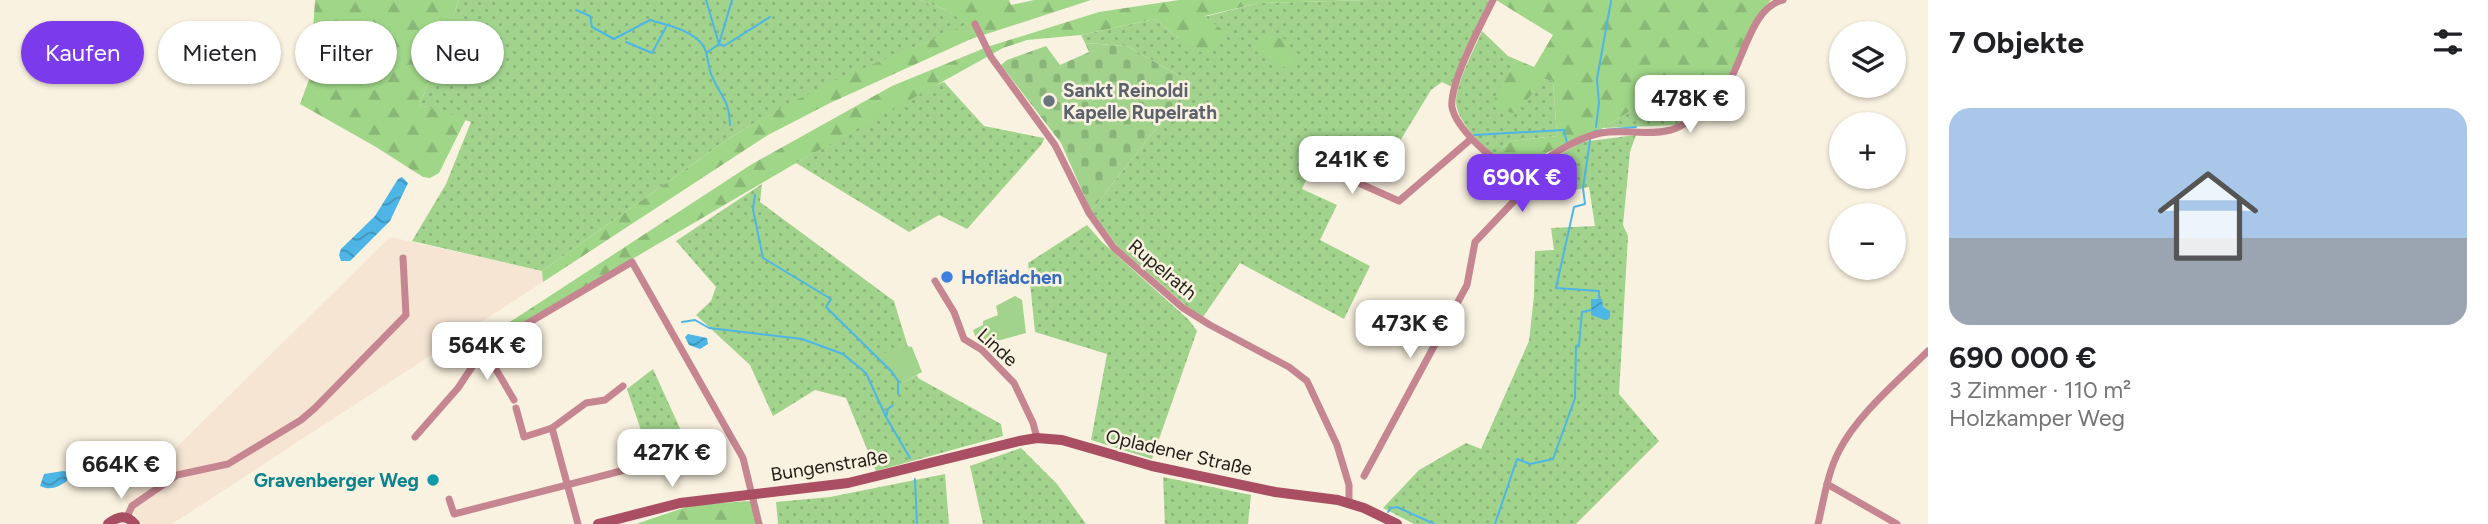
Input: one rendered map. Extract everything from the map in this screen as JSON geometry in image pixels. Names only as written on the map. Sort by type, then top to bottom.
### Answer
[{"type":"main road","name":"Opladener Straße","points":[[950,457],[1037,438],[1062,440],[1140,464],[1349,503],[1397,524]]},
{"type":"main road","name":"Bungenstraße","points":[[598,524],[680,503],[848,483],[950,457]]},
{"type":"main road","points":[[108,524],[121,516],[132,521]]},
{"type":"street","points":[[1493,0],[1454,90],[1453,111],[1471,139],[1497,162],[1518,167],[1533,167],[1555,153],[1597,134],[1672,129],[1712,104],[1731,80],[1759,18],[1774,2],[1783,0]]},
{"type":"street","name":"Rupelrath","points":[[975,24],[990,57],[1055,145],[1089,213],[1114,248],[1183,308],[1289,367],[1307,381],[1337,445],[1349,485],[1349,503]]},
{"type":"street","points":[[1316,164],[1399,201],[1471,139]]},
{"type":"street","points":[[1364,476],[1467,285],[1475,242],[1515,200],[1533,167]]},
{"type":"street","points":[[132,521],[132,506],[162,483],[177,475],[228,464],[301,420],[315,408],[406,315],[403,258]]},
{"type":"street","points":[[415,437],[458,388],[484,349],[632,262],[743,458],[759,524]]},
{"type":"street","name":"Linde","points":[[936,281],[954,312],[964,339],[982,350],[1014,383],[1037,438]]},
{"type":"street","points":[[484,349],[515,404],[524,437],[551,428],[586,403],[605,400],[623,386]]},
{"type":"street","points":[[1818,524],[1827,484],[1838,453],[1853,430],[1928,351]]},
{"type":"street","points":[[551,428],[578,524]]},
{"type":"street","points":[[449,499],[454,514],[625,470],[635,464]]},
{"type":"street","points":[[1827,484],[1897,524]]},
{"type":"shaded area","points":[[390,237],[542,271],[543,282],[172,524],[142,524],[124,499]]},
{"type":"green space","points":[[315,0],[459,0],[451,21],[411,21],[411,84],[428,84],[420,105],[466,119],[439,173],[430,178],[423,177],[300,104],[307,84],[397,84],[397,21],[314,21]]},
{"type":"green space","points":[[459,0],[919,0],[944,9],[969,24],[846,77],[757,122],[728,139],[542,271],[412,241],[446,184],[471,122],[420,105],[428,84],[504,84],[504,21],[451,21]]},
{"type":"green space","points":[[919,0],[1009,0],[1011,5],[1034,0],[1091,0],[971,39],[830,103],[768,135],[543,282],[542,271],[728,139],[831,82],[968,24],[944,9]]},
{"type":"green space","points":[[1179,0],[1370,0],[1259,3],[1205,16],[1226,33],[1208,56],[1178,38],[1155,19],[1081,35],[1027,40],[1003,48],[796,163],[489,343],[487,337],[752,164],[892,86],[987,47],[1099,12]]},
{"type":"green space","points":[[1489,0],[1463,54],[1452,87],[1442,82],[1431,90],[1389,159],[1363,147],[1347,172],[1316,158],[1302,189],[1337,205],[1320,240],[1370,266],[1344,319],[1240,263],[1203,317],[1118,247],[1091,211],[1192,83],[1127,46],[1085,43],[1081,35],[1155,19],[1178,38],[1204,17],[1259,3]]},
{"type":"green space","points":[[1496,0],[1771,0],[1760,12],[1729,75],[1666,89],[1603,128],[1548,152],[1531,164],[1507,162],[1493,156],[1511,141],[1557,136],[1553,81],[1544,79],[1516,114],[1491,106],[1515,59],[1534,67],[1553,35]]},
{"type":"green space","points":[[1482,31],[1508,56],[1515,59],[1492,106],[1544,79],[1553,81],[1557,136],[1511,141],[1493,156],[1467,128],[1457,108],[1457,92]]},
{"type":"green space","points":[[1263,34],[1285,39],[1294,62],[1286,68],[1257,52],[1255,46]]},
{"type":"green space","points":[[1085,43],[1127,46],[1192,83],[1091,211],[1061,143],[1001,65],[1007,60],[1046,46],[1060,65],[1089,52]]},
{"type":"green space","points":[[1729,75],[1718,94],[1676,125],[1603,128],[1666,89]]},
{"type":"green space","points":[[944,82],[984,126],[1044,138],[1042,144],[967,229],[939,215],[909,232],[796,163],[932,86]]},
{"type":"green space","points":[[1636,135],[1630,152],[1623,225],[1628,236],[1619,394],[1659,441],[1576,524],[1414,524],[1383,508],[1419,470],[1466,443],[1481,449],[1529,341],[1535,251],[1554,250],[1551,228],[1595,226],[1589,187],[1560,193],[1539,168],[1581,142]]},
{"type":"green space","points":[[762,184],[760,202],[894,301],[908,347],[899,345],[902,383],[917,375],[1001,424],[1003,436],[876,471],[846,398],[815,390],[773,416],[750,365],[696,315],[711,301],[716,287],[676,241]]},
{"type":"green space","points":[[1087,225],[1102,242],[1189,320],[1197,331],[1152,459],[1091,440],[1107,354],[1035,332],[1028,263]]},
{"type":"green space","points":[[1015,296],[1022,300],[1026,333],[986,344],[977,341],[973,330],[983,325],[983,321],[998,315],[996,306]]},
{"type":"green space","points":[[899,345],[912,347],[922,372],[902,383],[883,354]]},
{"type":"green space","points":[[653,369],[688,446],[652,463],[627,389]]},
{"type":"green space","points":[[1021,448],[1057,484],[1086,524],[983,524],[970,466]]},
{"type":"green space","points":[[945,474],[949,524],[778,524],[776,502],[830,497]]},
{"type":"green space","points":[[1163,477],[1251,495],[1248,524],[1165,524]]},
{"type":"green space","points":[[752,501],[763,524],[636,524],[692,505]]},
{"type":"water","points":[[402,177],[408,183],[390,221],[350,261],[341,261],[341,249],[375,216],[398,179]]},
{"type":"water","points":[[1591,299],[1602,299],[1603,307],[1610,311],[1610,318],[1605,320],[1591,315]]},
{"type":"water","points":[[688,334],[707,338],[708,344],[700,349],[689,345],[685,337]]},
{"type":"water","points":[[68,472],[67,481],[61,485],[54,488],[40,486],[44,474]]},
{"type":"waterway","points":[[706,0],[719,44],[724,46],[770,17]]},
{"type":"waterway","points":[[706,53],[719,44],[732,0]]},
{"type":"waterway","points":[[1596,127],[1599,103],[1597,79],[1611,1]]},
{"type":"waterway","points":[[576,10],[590,16],[592,27],[614,39],[650,20],[694,36],[704,47],[714,82],[728,108],[730,125]]},
{"type":"waterway","points":[[626,42],[652,53],[666,27]]},
{"type":"waterway","points":[[1595,131],[1636,127]]},
{"type":"waterway","points":[[1474,135],[1564,130],[1567,143]]},
{"type":"waterway","points":[[1590,140],[1583,188],[1585,204],[1574,207],[1556,288],[1599,291],[1599,300]]},
{"type":"waterway","points":[[755,195],[753,209],[763,258],[831,299],[826,307],[892,372],[898,381],[898,394]]},
{"type":"waterway","points":[[1495,524],[1517,459],[1530,464],[1553,459],[1575,398],[1576,346],[1579,345],[1582,312],[1591,310]]},
{"type":"waterway","points":[[682,322],[695,320],[709,328],[802,339],[843,354],[866,373],[886,417]]},
{"type":"waterway","points":[[893,405],[888,409],[886,417],[910,458]]},
{"type":"waterway","points":[[915,479],[917,524]]},
{"type":"waterway","points":[[1388,512],[1397,507],[1434,524]]},
{"type":"place","name":"Sankt Reinoldi Kapelle Rupelrath","points":[[1049,101]]},
{"type":"place","name":"Hoflädchen","points":[[947,277]]},
{"type":"place","name":"Gravenberger Weg","points":[[433,480]]}]
